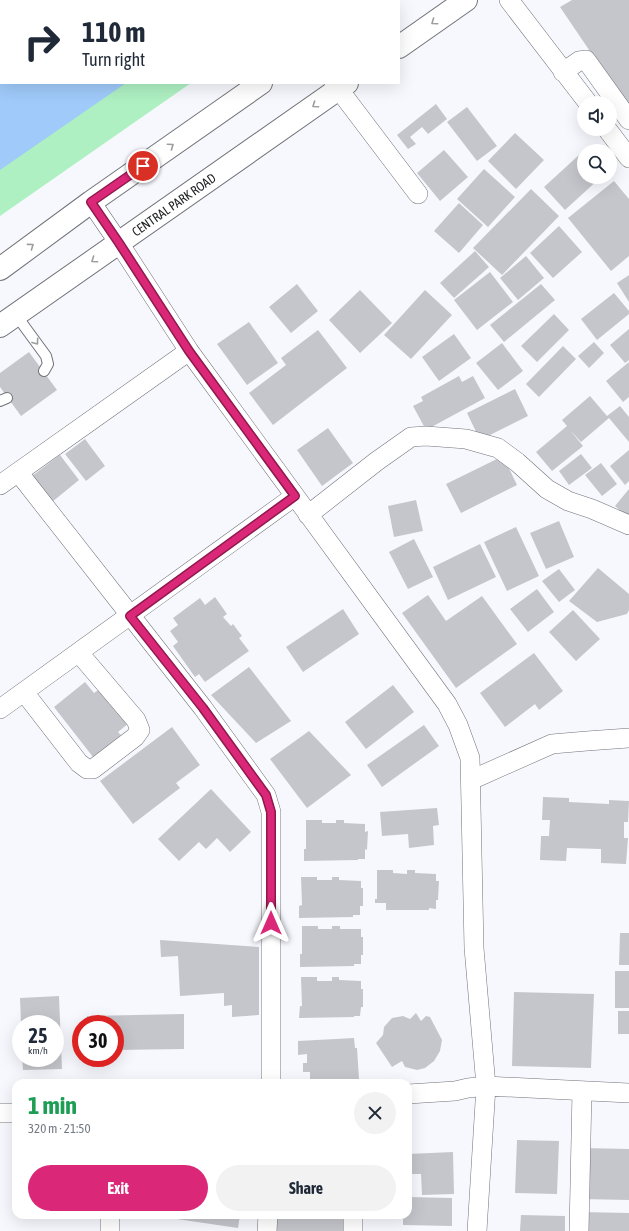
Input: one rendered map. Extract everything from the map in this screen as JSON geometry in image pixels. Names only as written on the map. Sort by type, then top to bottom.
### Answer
[{"type":"main road","points":[[400,46],[466,0]]},
{"type":"main road","points":[[0,269],[91,202],[260,84]]},
{"type":"main road","name":"CENTRAL PARK ROAD","points":[[8,320],[119,243],[340,85]]},
{"type":"street","points":[[509,0],[582,96]]},
{"type":"street","points":[[563,72],[579,61],[586,60],[629,120]]},
{"type":"street","points":[[340,85],[418,194]]},
{"type":"street","points":[[613,136],[628,154]]},
{"type":"street","points":[[91,202],[189,351],[447,704],[458,725],[470,758],[474,948],[486,1086],[477,1231]]},
{"type":"street","points":[[0,485],[189,351]]},
{"type":"street","points":[[308,515],[377,461],[411,437],[426,436],[466,439],[498,448],[517,462],[547,489],[568,501],[629,525]]},
{"type":"street","points":[[18,472],[203,708],[266,795],[271,812],[271,1079]]},
{"type":"street","points":[[0,709],[295,496]]},
{"type":"street","points":[[24,692],[79,763],[87,769],[93,769],[135,737],[140,730],[136,720],[79,653]]},
{"type":"street","points":[[470,780],[552,744],[587,740],[629,738]]},
{"type":"street","points":[[412,1094],[455,1091],[486,1086],[629,1093]]},
{"type":"street","points":[[579,1231],[582,1091]]},
{"type":"street","points":[[0,1113],[12,1113]]},
{"type":"street","points":[[110,1219],[110,1231]]},
{"type":"street","points":[[267,1231],[268,1219]]},
{"type":"street","points":[[353,1219],[353,1231]]},
{"type":"lane","points":[[8,320],[46,356],[48,364],[44,371]]},
{"type":"green space","points":[[0,84],[190,84],[0,216]]},
{"type":"water","points":[[0,84],[125,84],[0,170]]},
{"type":"building","points":[[572,0],[629,0],[629,109],[560,7]]},
{"type":"building","points":[[436,104],[447,119],[428,134],[422,127],[410,137],[416,144],[408,149],[397,135]]},
{"type":"building","points":[[467,107],[497,146],[477,161],[447,122]]},
{"type":"building","points":[[515,133],[544,160],[516,189],[488,161]]},
{"type":"building","points":[[444,150],[468,177],[440,201],[417,173]]},
{"type":"building","points":[[577,157],[577,184],[593,184],[565,210],[544,187]]},
{"type":"building","points":[[484,169],[515,197],[488,227],[457,199]]},
{"type":"building","points":[[610,184],[616,184],[629,199],[629,256],[611,271],[568,218]]},
{"type":"building","points":[[531,189],[559,216],[502,275],[473,248]]},
{"type":"building","points":[[459,203],[483,225],[459,253],[434,231]]},
{"type":"building","points":[[559,226],[582,252],[553,278],[530,253]]},
{"type":"building","points":[[475,251],[489,267],[454,298],[440,283]]},
{"type":"building","points":[[526,256],[544,278],[518,300],[500,278]]},
{"type":"building","points":[[490,272],[513,302],[477,330],[454,300]]},
{"type":"building","points":[[629,275],[629,302],[617,283]]},
{"type":"building","points":[[297,284],[318,311],[291,333],[269,307]]},
{"type":"building","points":[[541,284],[555,300],[504,342],[490,325]]},
{"type":"building","points":[[360,290],[392,323],[360,353],[329,320]]},
{"type":"building","points":[[425,290],[452,315],[411,359],[384,335]]},
{"type":"building","points":[[614,293],[629,311],[629,314],[597,340],[581,319]]},
{"type":"building","points":[[554,314],[569,330],[537,362],[521,346]]},
{"type":"building","points":[[249,322],[278,363],[247,385],[217,344]]},
{"type":"building","points":[[629,329],[629,360],[625,363],[610,345]]},
{"type":"building","points":[[318,330],[347,368],[273,425],[249,393],[286,365],[281,358]]},
{"type":"building","points":[[454,334],[471,358],[439,381],[422,357]]},
{"type":"building","points":[[594,342],[604,353],[589,368],[578,356]]},
{"type":"building","points":[[502,343],[523,371],[498,390],[476,363]]},
{"type":"building","points":[[563,346],[576,359],[539,397],[526,384]]},
{"type":"building","points":[[29,352],[57,390],[21,416],[0,387],[0,373]]},
{"type":"building","points":[[629,362],[629,397],[623,402],[606,381]]},
{"type":"building","points":[[459,376],[462,382],[473,376],[485,398],[426,430],[413,406],[423,401],[421,397]]},
{"type":"building","points":[[515,389],[528,416],[480,440],[467,413]]},
{"type":"building","points":[[590,396],[607,416],[620,406],[629,417],[629,442],[609,418],[581,442],[570,430],[583,446],[552,471],[536,452],[567,426],[562,420]]},
{"type":"building","points":[[328,428],[353,463],[322,486],[297,450]]},
{"type":"building","points":[[85,439],[105,466],[86,481],[65,454]]},
{"type":"building","points":[[629,450],[629,481],[625,485],[610,466]]},
{"type":"building","points":[[581,454],[592,468],[569,485],[559,471]]},
{"type":"building","points":[[60,455],[79,480],[52,502],[32,476]]},
{"type":"building","points":[[503,456],[517,485],[461,513],[446,484]]},
{"type":"building","points":[[601,463],[617,484],[602,496],[585,475]]},
{"type":"building","points":[[629,489],[629,518],[615,506]]},
{"type":"building","points":[[416,500],[423,531],[394,537],[388,506]]},
{"type":"building","points":[[559,521],[574,557],[546,569],[530,533]]},
{"type":"building","points":[[516,527],[539,576],[507,591],[484,542]]},
{"type":"building","points":[[414,539],[433,577],[408,589],[389,552]]},
{"type":"building","points":[[480,544],[496,577],[448,600],[433,567]]},
{"type":"building","points":[[598,568],[629,594],[629,610],[627,614],[597,622],[569,601]]},
{"type":"building","points":[[559,569],[575,590],[559,602],[542,581]]},
{"type":"building","points":[[537,589],[554,612],[528,632],[510,609]]},
{"type":"building","points":[[428,595],[446,621],[482,596],[517,644],[456,688],[402,613]]},
{"type":"building","points":[[215,597],[227,614],[223,617],[231,626],[233,624],[242,636],[239,638],[249,651],[205,682],[199,674],[195,677],[173,646],[178,642],[170,631],[178,625],[173,618],[200,598],[205,605]]},
{"type":"building","points":[[343,609],[359,634],[303,672],[286,647]]},
{"type":"building","points":[[573,610],[600,639],[576,661],[549,632]]},
{"type":"building","points":[[534,653],[563,691],[539,710],[535,704],[505,727],[480,693]]},
{"type":"building","points":[[249,667],[291,721],[256,743],[211,695]]},
{"type":"building","points":[[85,682],[94,693],[101,688],[129,723],[118,732],[121,735],[93,757],[54,707]]},
{"type":"building","points":[[393,685],[414,712],[366,749],[345,722]]},
{"type":"building","points":[[424,725],[439,746],[382,787],[367,765]]},
{"type":"building","points":[[172,727],[200,765],[176,783],[180,788],[133,824],[100,781]]},
{"type":"building","points":[[309,731],[351,775],[307,808],[270,759]]},
{"type":"building","points":[[211,789],[251,832],[230,852],[217,838],[206,849],[199,842],[179,861],[158,839]]},
{"type":"building","points":[[543,797],[569,798],[569,802],[609,804],[609,800],[629,801],[628,822],[624,822],[624,838],[628,838],[626,864],[601,863],[601,849],[567,848],[566,861],[540,860],[541,836],[549,836],[550,820],[542,820]]},
{"type":"building","points":[[437,808],[439,825],[433,826],[434,845],[409,848],[408,834],[382,836],[380,812]]},
{"type":"building","points":[[306,820],[322,820],[322,823],[336,823],[336,820],[344,820],[344,823],[365,824],[365,832],[368,831],[365,859],[304,861],[304,849],[306,849]]},
{"type":"building","points":[[377,870],[393,870],[393,873],[407,874],[407,870],[415,870],[415,873],[436,874],[436,881],[439,881],[436,909],[386,910],[386,903],[375,903],[375,899],[377,899]]},
{"type":"building","points":[[301,877],[317,877],[317,880],[332,880],[332,877],[339,877],[339,880],[361,881],[361,888],[363,888],[363,906],[360,906],[360,915],[353,915],[353,917],[299,918],[299,906],[302,905]]},
{"type":"building","points":[[302,926],[318,926],[318,929],[332,929],[332,926],[340,926],[340,929],[361,929],[361,937],[363,937],[363,955],[361,955],[361,964],[354,964],[354,966],[300,967],[300,954],[302,954]]},
{"type":"building","points":[[620,933],[629,933],[629,965],[619,965]]},
{"type":"building","points":[[160,940],[259,947],[259,1015],[232,1017],[232,1005],[224,1006],[224,993],[180,996],[178,956],[161,957]]},
{"type":"building","points":[[615,971],[629,971],[629,1008],[615,1008]]},
{"type":"building","points":[[301,977],[317,977],[317,981],[332,981],[332,977],[339,977],[339,980],[361,981],[361,989],[363,989],[363,1007],[361,1007],[360,1016],[299,1018],[300,1006],[302,1006]]},
{"type":"building","points":[[514,992],[594,994],[591,1068],[512,1066]]},
{"type":"building","points":[[59,996],[60,1015],[21,1015],[20,998]]},
{"type":"building","points":[[618,1011],[629,1011],[629,1034],[618,1034]]},
{"type":"building","points":[[416,1013],[421,1021],[426,1016],[430,1017],[442,1040],[440,1051],[434,1061],[425,1068],[417,1070],[405,1067],[402,1061],[392,1067],[376,1043],[383,1035],[384,1027],[392,1018],[403,1016],[410,1019]]},
{"type":"building","points":[[184,1014],[184,1049],[124,1050],[124,1015]]},
{"type":"building","points":[[354,1038],[355,1048],[357,1048],[359,1079],[310,1079],[310,1072],[303,1072],[303,1063],[307,1063],[307,1054],[298,1055],[298,1041]]},
{"type":"building","points":[[23,1067],[62,1067],[62,1069],[23,1070]]},
{"type":"building","points":[[517,1140],[559,1141],[557,1194],[515,1193]]},
{"type":"building","points":[[583,1148],[629,1149],[629,1200],[582,1199]]},
{"type":"building","points":[[453,1152],[454,1194],[422,1195],[421,1174],[412,1174],[412,1154]]},
{"type":"building","points":[[412,1197],[452,1198],[452,1226],[403,1225],[403,1219],[412,1219]]},
{"type":"building","points":[[581,1212],[629,1213],[629,1231],[580,1231]]},
{"type":"building","points":[[521,1215],[565,1216],[565,1231],[520,1231]]},
{"type":"building","points":[[177,1219],[239,1219],[238,1228]]},
{"type":"building","points":[[276,1219],[347,1219],[347,1231],[276,1231]]},
{"type":"route","points":[[143,166],[91,202],[189,351],[295,496],[130,616],[203,708],[266,795],[271,812],[271,923]]}]
